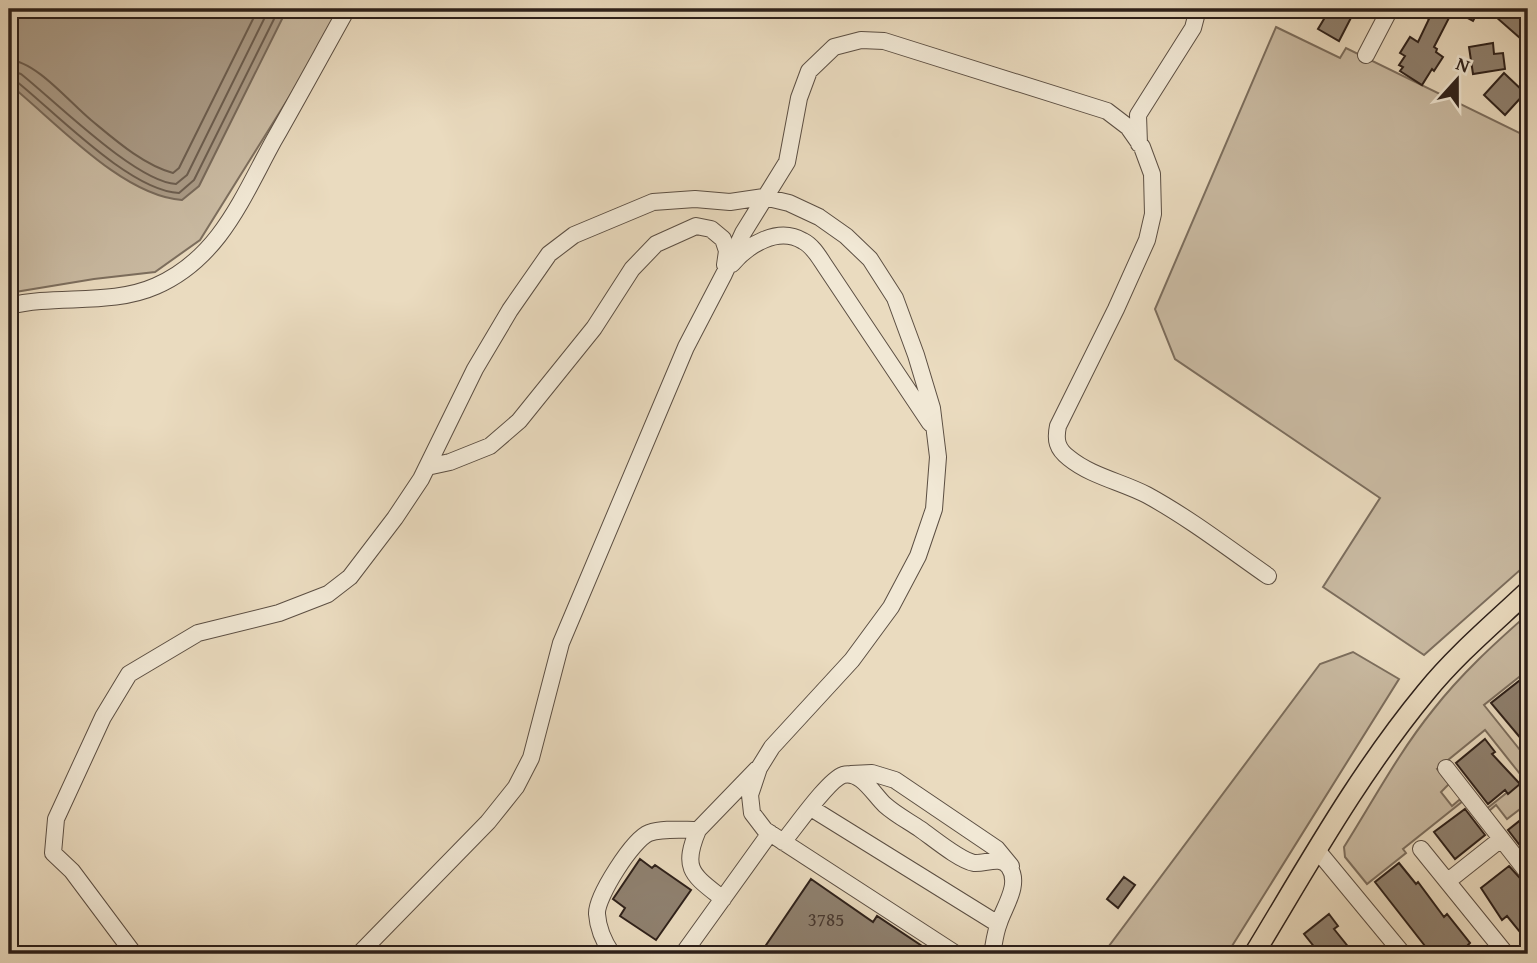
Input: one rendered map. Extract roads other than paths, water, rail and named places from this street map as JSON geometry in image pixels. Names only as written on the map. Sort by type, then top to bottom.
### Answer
[{"type":"main road","points":[[1254,954],[1375,758],[1425,692],[1464,650],[1528,592]]},
{"type":"street","points":[[9,306],[28,301],[128,295],[156,286],[183,272],[204,256],[244,200],[268,151],[347,9]]},
{"type":"street","points":[[1139,144],[1138,115],[1193,28],[1198,9]]},
{"type":"street","points":[[1366,55],[1390,9]]},
{"type":"street","points":[[359,954],[488,822],[521,778],[539,732],[561,643],[686,347],[743,233],[787,162],[799,98],[809,71],[834,47],[861,40],[884,41],[1122,115],[1136,110],[1145,102]]},
{"type":"street","points":[[1107,111],[1128,127],[1139,144],[1152,174],[1153,214],[1147,240],[1058,426],[1055,438],[1059,448],[1069,458],[1180,515],[1268,576]]},
{"type":"street","points":[[134,954],[72,871],[53,853],[56,819],[103,718],[129,674],[198,633],[279,613],[328,594],[350,577],[396,518],[427,467],[475,369],[510,310],[549,254],[574,235],[653,202],[695,199],[730,202],[764,197],[789,203],[819,218],[846,236],[870,260],[895,298],[912,344],[932,408],[938,457],[934,509],[918,556],[891,607],[852,660],[772,747],[759,768],[698,830],[692,843],[690,863],[696,877],[723,899]]},
{"type":"street","points":[[427,467],[450,462],[490,446],[519,421],[594,328],[632,269],[656,244],[696,226],[711,229],[723,239],[727,251],[724,274]]},
{"type":"street","points":[[724,274],[746,251],[771,237],[789,236],[802,240],[815,251],[877,346],[919,404],[936,439]]},
{"type":"street","points":[[759,768],[750,795],[752,813],[777,838],[956,954]]},
{"type":"street","points":[[1446,768],[1528,873]]},
{"type":"street","points":[[683,954],[723,899],[777,838],[811,808],[832,781],[845,774],[872,773],[895,780],[998,849],[1008,859],[1013,878],[1008,902],[998,924],[992,954]]},
{"type":"street","points":[[845,774],[853,775],[862,781],[884,804],[958,855],[972,863],[1002,862],[1009,867],[1013,878]]},
{"type":"street","points":[[811,808],[998,924]]},
{"type":"street","points":[[609,954],[597,913],[599,901],[635,843],[647,834],[662,830],[698,830]]},
{"type":"street","points":[[1448,881],[1501,839]]},
{"type":"street","points":[[1420,849],[1506,954]]},
{"type":"street","points":[[1317,850],[1403,954]]},
{"type":"water","points":[[9,9],[287,9],[199,186],[182,200],[159,195],[113,171],[9,84]]}]
